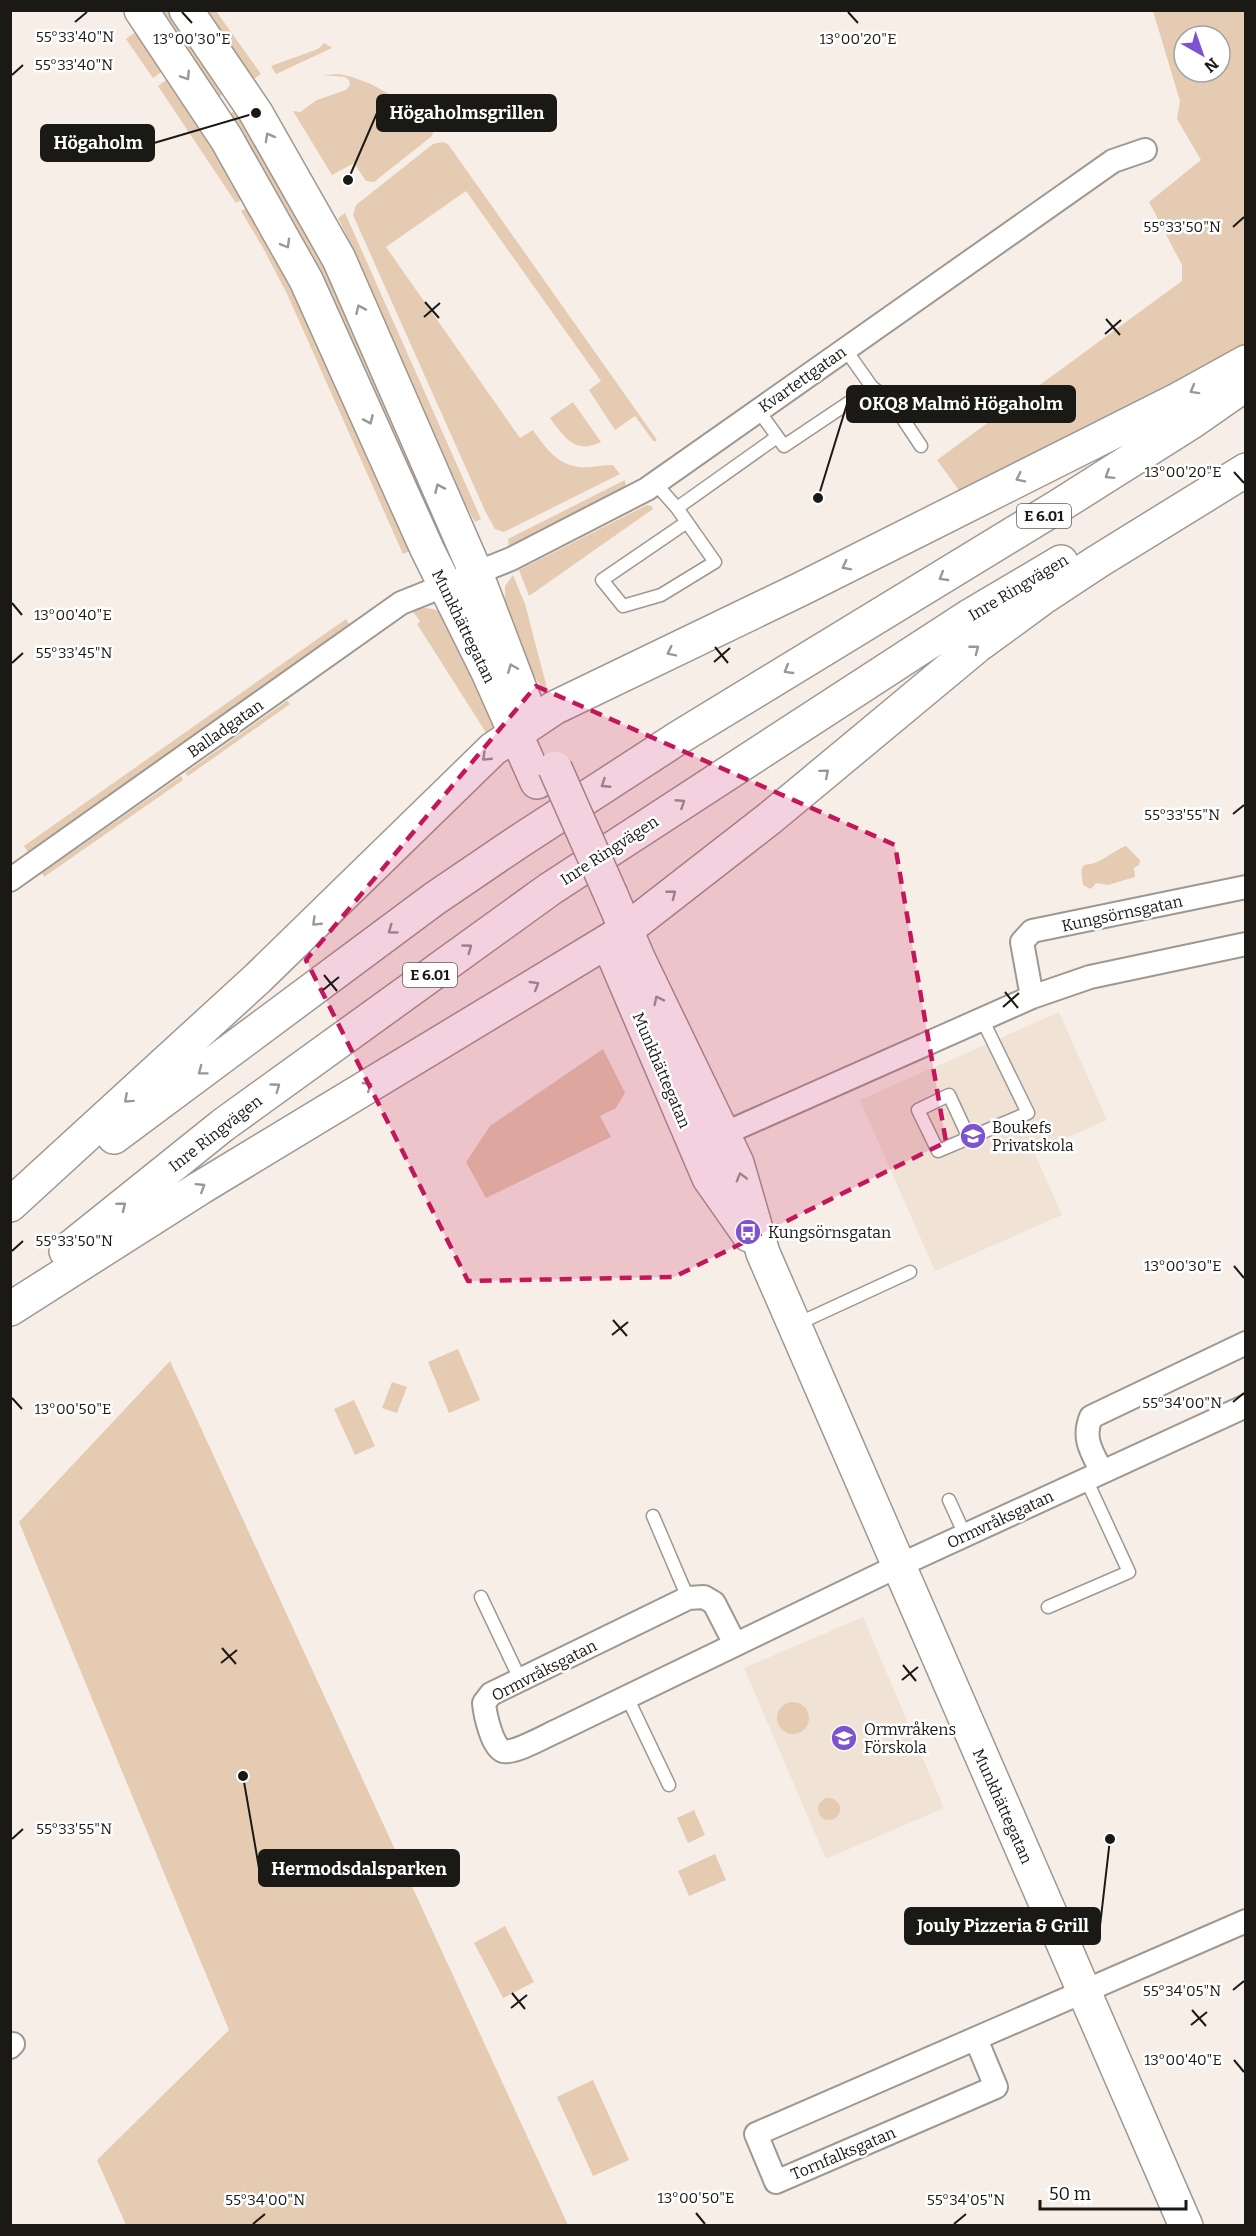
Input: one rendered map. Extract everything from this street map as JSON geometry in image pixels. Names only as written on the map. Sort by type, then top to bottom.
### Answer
[{"type":"main road","name":"Munkhättegatan","points":[[141,10],[226,138],[306,280],[444,586],[488,672],[524,728],[709,1140],[737,1163],[763,1253],[1186,2226]]},
{"type":"main road","name":"Munkhättegatan","points":[[186,10],[256,113],[339,259],[476,573],[524,728]]},
{"type":"main road","points":[[10,1204],[258,978],[493,749],[554,708],[811,584],[1170,404],[1245,362]]},
{"type":"main road","name":"E 6.01","points":[[10,1218],[283,1010],[434,899],[518,842],[678,738],[1057,507],[1193,421],[1245,384]]},
{"type":"main road","name":"Inre Ringvägen","points":[[10,1296],[223,1125],[550,889],[968,617],[1152,508],[1245,459]]},
{"type":"main road","points":[[10,1309],[200,1188],[617,936],[770,818],[977,646],[1097,562],[1245,470]]},
{"type":"street","name":"Kvartettgatan","points":[[444,586],[561,534],[656,483],[1113,161],[1145,150]]},
{"type":"street","name":"Balladgatan","points":[[10,880],[401,603],[444,586]]},
{"type":"street","name":"Kungsörnsgatan","points":[[1032,997],[1022,942],[1032,932],[1245,887]]},
{"type":"street","points":[[709,1140],[1032,997],[1090,977],[1245,944]]},
{"type":"street","points":[[1094,1475],[1086,1429],[1091,1417],[1245,1343]]},
{"type":"street","name":"Ormvråksgatan","points":[[688,1598],[491,1694],[484,1703],[485,1716],[497,1747],[504,1751],[513,1751],[898,1566],[1245,1406]]},
{"type":"street","points":[[688,1598],[704,1597],[714,1603],[735,1644]]},
{"type":"street","name":"Tornfalksgatan","points":[[976,2039],[996,2087],[776,2182],[756,2134],[1245,1921]]},
{"type":"lane","points":[[845,349],[872,387],[891,401],[921,446]]},
{"type":"lane","points":[[758,410],[784,446],[872,387]]},
{"type":"lane","points":[[677,508],[777,437]]},
{"type":"lane","points":[[656,483],[677,508],[687,522],[715,562],[661,595],[622,606],[602,580],[687,522]]},
{"type":"lane","points":[[969,1138],[949,1095],[918,1110],[938,1151],[969,1138],[1028,1113],[982,1019]]},
{"type":"lane","points":[[794,1325],[910,1272]]},
{"type":"lane","points":[[1048,1607],[1129,1572],[1094,1475]]},
{"type":"lane","points":[[949,1500],[964,1535]]},
{"type":"lane","points":[[653,1516],[688,1598]]},
{"type":"lane","points":[[481,1597],[520,1680]]},
{"type":"lane","points":[[627,1696],[669,1785]]},
{"type":"highlighted area","points":[[536,686],[895,845],[946,1142],[674,1277],[468,1281],[306,960]]},
{"type":"shaded area","points":[[156,11],[173,11],[229,90],[217,98]]},
{"type":"shaded area","points":[[205,11],[216,11],[261,74],[254,79]]},
{"type":"shaded area","points":[[1153,11],[1245,11],[1245,349],[961,493],[937,460],[1182,281],[1182,265],[1149,202],[1201,160],[1177,119],[1180,101],[1175,84],[1232,84],[1232,24],[1172,24],[1172,74]]},
{"type":"shaded area","points":[[137,31],[165,69],[153,78],[126,39]]},
{"type":"shaded area","points":[[324,43],[332,48],[276,74],[271,66],[318,49]]},
{"type":"shaded area","points":[[339,74],[371,84],[399,100],[429,108],[432,115],[434,126],[432,136],[374,182],[366,181],[354,163],[332,175],[293,111],[300,112],[317,100],[346,90],[350,85],[349,80],[345,77],[323,75]]},
{"type":"shaded area","points":[[170,77],[247,196],[236,203],[158,86]]},
{"type":"shaded area","points":[[240,107],[293,196],[450,535],[438,541],[228,115]]},
{"type":"shaded area","points":[[442,142],[448,144],[657,440],[654,442],[635,416],[615,430],[589,390],[601,381],[466,191],[386,247],[520,438],[533,430],[547,449],[565,463],[584,467],[613,465],[620,474],[504,532],[495,529],[486,513],[353,215],[356,205],[433,144]]},
{"type":"shaded area","points":[[252,204],[412,550],[403,554],[287,294],[241,211]]},
{"type":"shaded area","points":[[345,213],[481,519],[475,522],[338,218]]},
{"type":"shaded area","points":[[573,402],[601,442],[584,446],[577,445],[560,432],[550,418]]},
{"type":"shaded area","points":[[625,480],[626,488],[518,544],[509,546],[508,539]]},
{"type":"shaded area","points":[[647,505],[652,506],[653,509],[529,596],[519,570]]},
{"type":"shaded area","points":[[513,575],[525,604],[547,688],[542,687],[533,675],[505,603],[505,586]]},
{"type":"shaded area","points":[[420,608],[438,611],[454,632],[496,727],[492,742],[417,624],[420,621],[413,612]]},
{"type":"shaded area","points":[[346,619],[350,625],[28,852],[24,846]]},
{"type":"shaded area","points":[[287,701],[290,704],[188,776],[185,773]]},
{"type":"shaded area","points":[[181,776],[183,780],[44,877],[42,873]]},
{"type":"shaded area","points":[[1126,846],[1140,860],[1139,865],[1134,868],[1135,877],[1108,885],[1096,883],[1091,889],[1083,885],[1082,870],[1085,865],[1096,862]]},
{"type":"shaded area","name":"Boukefs Privatskola","points":[[1059,1012],[1107,1120],[1034,1152],[1062,1215],[935,1271],[860,1100]]},
{"type":"shaded area","points":[[603,1049],[625,1093],[616,1108],[600,1116],[611,1137],[486,1198],[466,1162],[490,1126]]},
{"type":"shaded area","points":[[458,1349],[480,1400],[449,1413],[428,1362]]},
{"type":"shaded area","points":[[170,1361],[568,2225],[126,2225],[97,2160],[229,2030],[19,1522]]},
{"type":"shaded area","points":[[392,1382],[407,1387],[397,1413],[382,1408]]},
{"type":"shaded area","points":[[354,1400],[375,1446],[355,1455],[334,1409]]},
{"type":"shaded area","name":"Ormvråkens Förskola","points":[[863,1617],[944,1808],[826,1859],[744,1668]]},
{"type":"shaded area","points":[[793,1702],[805,1706],[809,1718],[805,1730],[793,1734],[781,1730],[777,1718],[781,1706]]},
{"type":"shaded area","points":[[829,1798],[837,1801],[840,1809],[837,1817],[829,1820],[821,1817],[818,1809],[821,1801]]},
{"type":"shaded area","points":[[694,1810],[705,1835],[688,1843],[677,1818]]},
{"type":"shaded area","points":[[715,1854],[726,1880],[689,1896],[678,1871]]},
{"type":"shaded area","points":[[505,1926],[534,1982],[503,1998],[474,1943]]},
{"type":"shaded area","points":[[593,2080],[629,2160],[593,2176],[557,2097]]},
{"type":"place","name":"Högaholm","points":[[256,113]]},
{"type":"place","name":"Högaholmsgrillen","points":[[348,180]]},
{"type":"place","name":"OKQ8 Malmö Högaholm","points":[[818,498]]},
{"type":"place","name":"Boukefs Privatskola","points":[[973,1136]]},
{"type":"place","name":"Kungsörnsgatan","points":[[748,1232]]},
{"type":"place","name":"Ormvråkens Förskola","points":[[844,1738]]},
{"type":"place","name":"Hermodsdalsparken","points":[[243,1776]]},
{"type":"place","name":"Jouly Pizzeria & Grill","points":[[1110,1839]]}]
